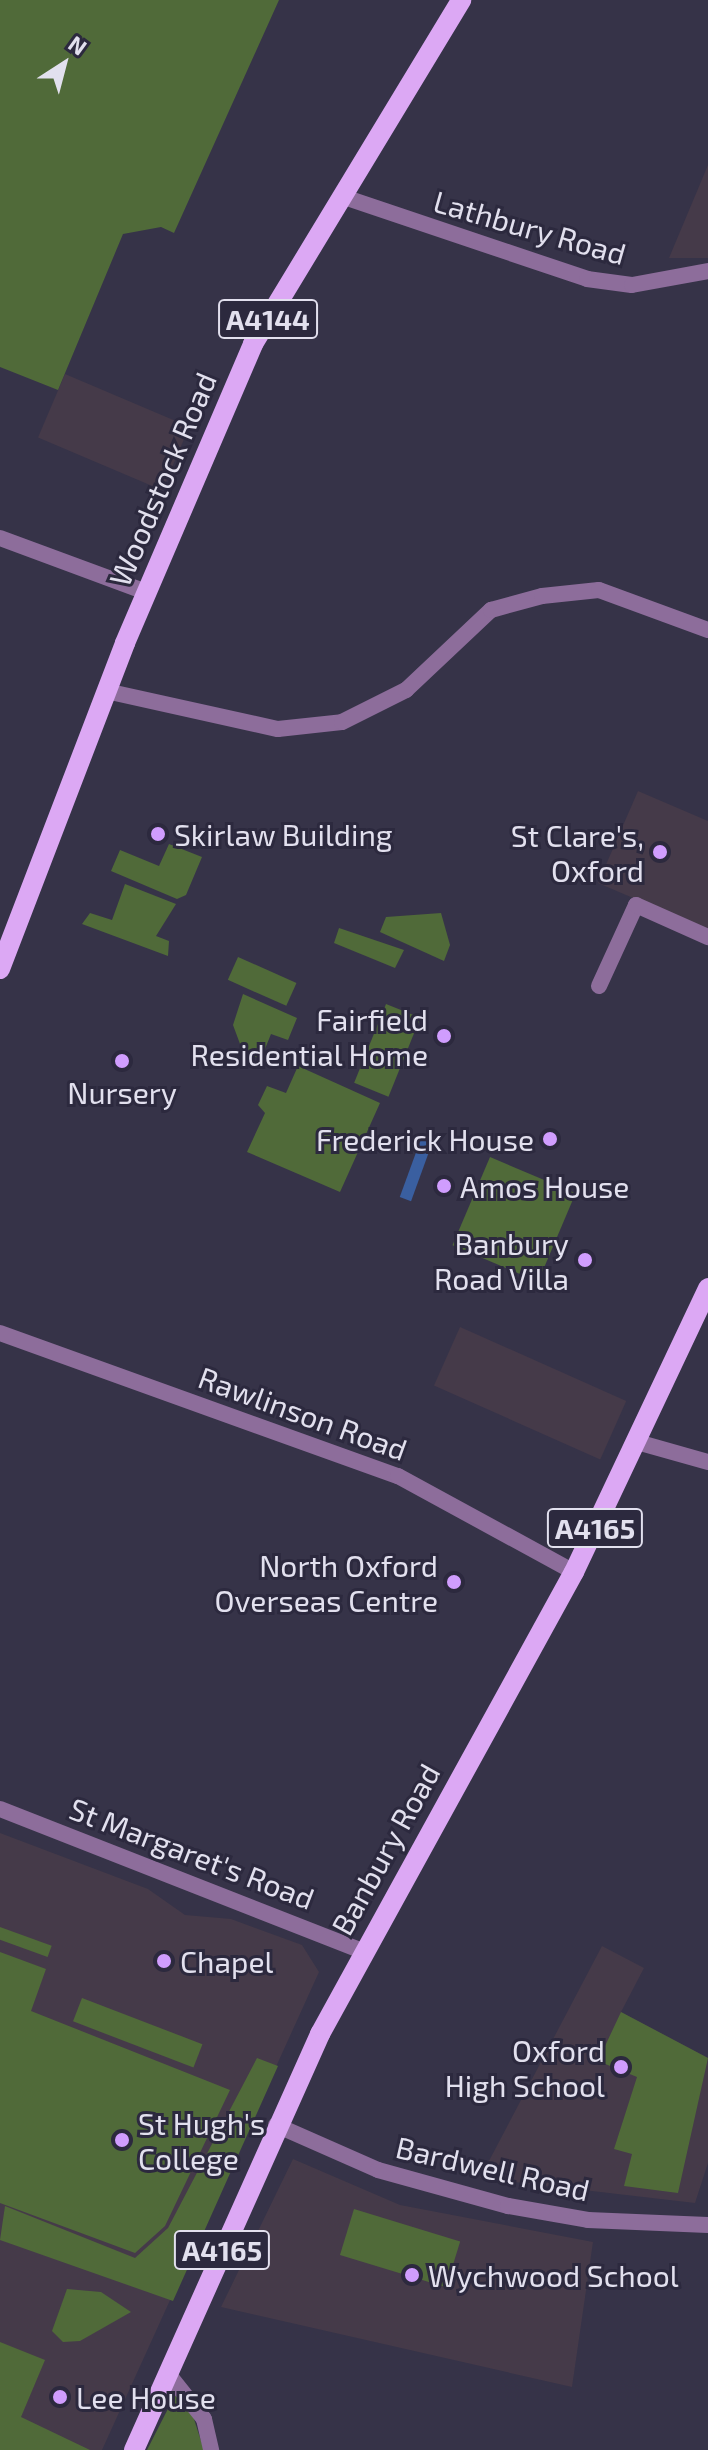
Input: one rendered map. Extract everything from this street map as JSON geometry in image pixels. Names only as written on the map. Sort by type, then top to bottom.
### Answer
[{"type":"main road","name":"Woodstock Road","points":[[0,969],[146,592],[253,344],[461,0]]},
{"type":"main road","name":"Banbury Road","points":[[134,2450],[276,2125],[362,1951],[574,1572],[708,1288]]},
{"type":"street","name":"Lathbury Road","points":[[341,196],[587,279],[632,285],[708,271]]},
{"type":"street","points":[[0,538],[146,592]]},
{"type":"street","points":[[106,691],[278,729],[342,722],[393,697],[491,610],[542,596],[599,590],[708,630]]},
{"type":"street","points":[[599,986],[636,905],[708,937]]},
{"type":"street","name":"Rawlinson Road","points":[[0,1333],[398,1476],[574,1572]]},
{"type":"street","points":[[637,1442],[708,1462]]},
{"type":"street","name":"St Margaret's Road","points":[[0,1809],[362,1951]]},
{"type":"street","name":"Bardwell Road","points":[[276,2125],[378,2170],[508,2206],[588,2220],[708,2225]]},
{"type":"street","points":[[169,2375],[204,2419],[211,2450]]},
{"type":"shaded area","points":[[708,165],[708,258],[669,258]]},
{"type":"shaded area","points":[[65,374],[189,427],[162,490],[38,438]]},
{"type":"shaded area","name":"St Clare's, Oxford","points":[[638,791],[708,821],[708,930],[598,883]]},
{"type":"shaded area","points":[[460,1327],[626,1401],[600,1459],[434,1385]]},
{"type":"shaded area","name":"St Hugh's College","points":[[0,1833],[148,1889],[185,1915],[231,1919],[302,1945],[319,1972],[102,2450],[0,2450]]},
{"type":"shaded area","name":"Oxford High School","points":[[602,1946],[644,1968],[621,2012],[708,2058],[708,2163],[695,2203],[480,2178]]},
{"type":"shaded area","name":"Wychwood School","points":[[293,2159],[400,2205],[593,2242],[572,2387],[221,2307]]},
{"type":"green space","points":[[0,0],[279,0],[174,233],[161,227],[123,234],[58,390],[0,367]]},
{"type":"green space","points":[[169,844],[202,857],[186,895],[177,899],[111,871],[120,850],[159,866]]},
{"type":"green space","points":[[125,884],[176,904],[156,936],[169,941],[168,956],[82,924],[90,913],[112,920]]},
{"type":"green space","points":[[441,913],[450,945],[444,961],[380,932],[386,917]]},
{"type":"green space","points":[[339,928],[404,950],[395,968],[334,943]]},
{"type":"green space","points":[[238,957],[296,983],[286,1006],[228,980]]},
{"type":"green space","points":[[243,994],[297,1018],[288,1040],[271,1034],[261,1059],[243,1052],[233,1025]]},
{"type":"green space","points":[[386,1004],[420,1018],[388,1097],[354,1083]]},
{"type":"green space","points":[[298,1066],[380,1103],[340,1192],[247,1152],[265,1113],[258,1105],[267,1086],[286,1093]]},
{"type":"green space","points":[[490,1157],[576,1193],[538,1282],[452,1245]]},
{"type":"green space","points":[[0,1927],[52,1946],[48,1957],[0,1940]]},
{"type":"green space","points":[[0,1952],[46,1969],[31,2011],[230,2090],[165,2226],[135,2253],[0,2203]]},
{"type":"green space","points":[[82,1998],[202,2044],[193,2068],[73,2021]]},
{"type":"green space","points":[[621,2012],[708,2058],[678,2193],[624,2186],[632,2154],[614,2149],[637,2077],[598,2061]]},
{"type":"green space","points":[[257,2058],[278,2066],[173,2301],[0,2240],[5,2206],[135,2258],[168,2228]]},
{"type":"green space","points":[[354,2209],[460,2241],[446,2287],[340,2255]]},
{"type":"green space","points":[[67,2289],[101,2292],[131,2312],[80,2341],[63,2342],[52,2331]]},
{"type":"green space","points":[[0,2342],[45,2360],[21,2417],[90,2450],[0,2450]]},
{"type":"green space","points":[[175,2395],[192,2413],[204,2450],[147,2450]]},
{"type":"water","points":[[422,1136],[433,1140],[411,1201],[400,1197]]},
{"type":"place","name":"Skirlaw Building","points":[[158,834]]},
{"type":"place","name":"St Clare's, Oxford","points":[[660,852]]},
{"type":"place","name":"Fairfield Residential Home","points":[[444,1036]]},
{"type":"place","name":"Nursery","points":[[122,1061]]},
{"type":"place","name":"Frederick House","points":[[550,1139]]},
{"type":"place","name":"Amos House","points":[[444,1186]]},
{"type":"place","name":"Banbury Road Villa","points":[[585,1260]]},
{"type":"place","name":"North Oxford Overseas Centre","points":[[454,1582]]},
{"type":"place","name":"Chapel","points":[[164,1961]]},
{"type":"place","name":"Oxford High School","points":[[621,2067]]},
{"type":"place","name":"St Hugh's College","points":[[122,2140]]},
{"type":"place","name":"Wychwood School","points":[[412,2275]]},
{"type":"place","name":"Lee House","points":[[60,2397]]}]
